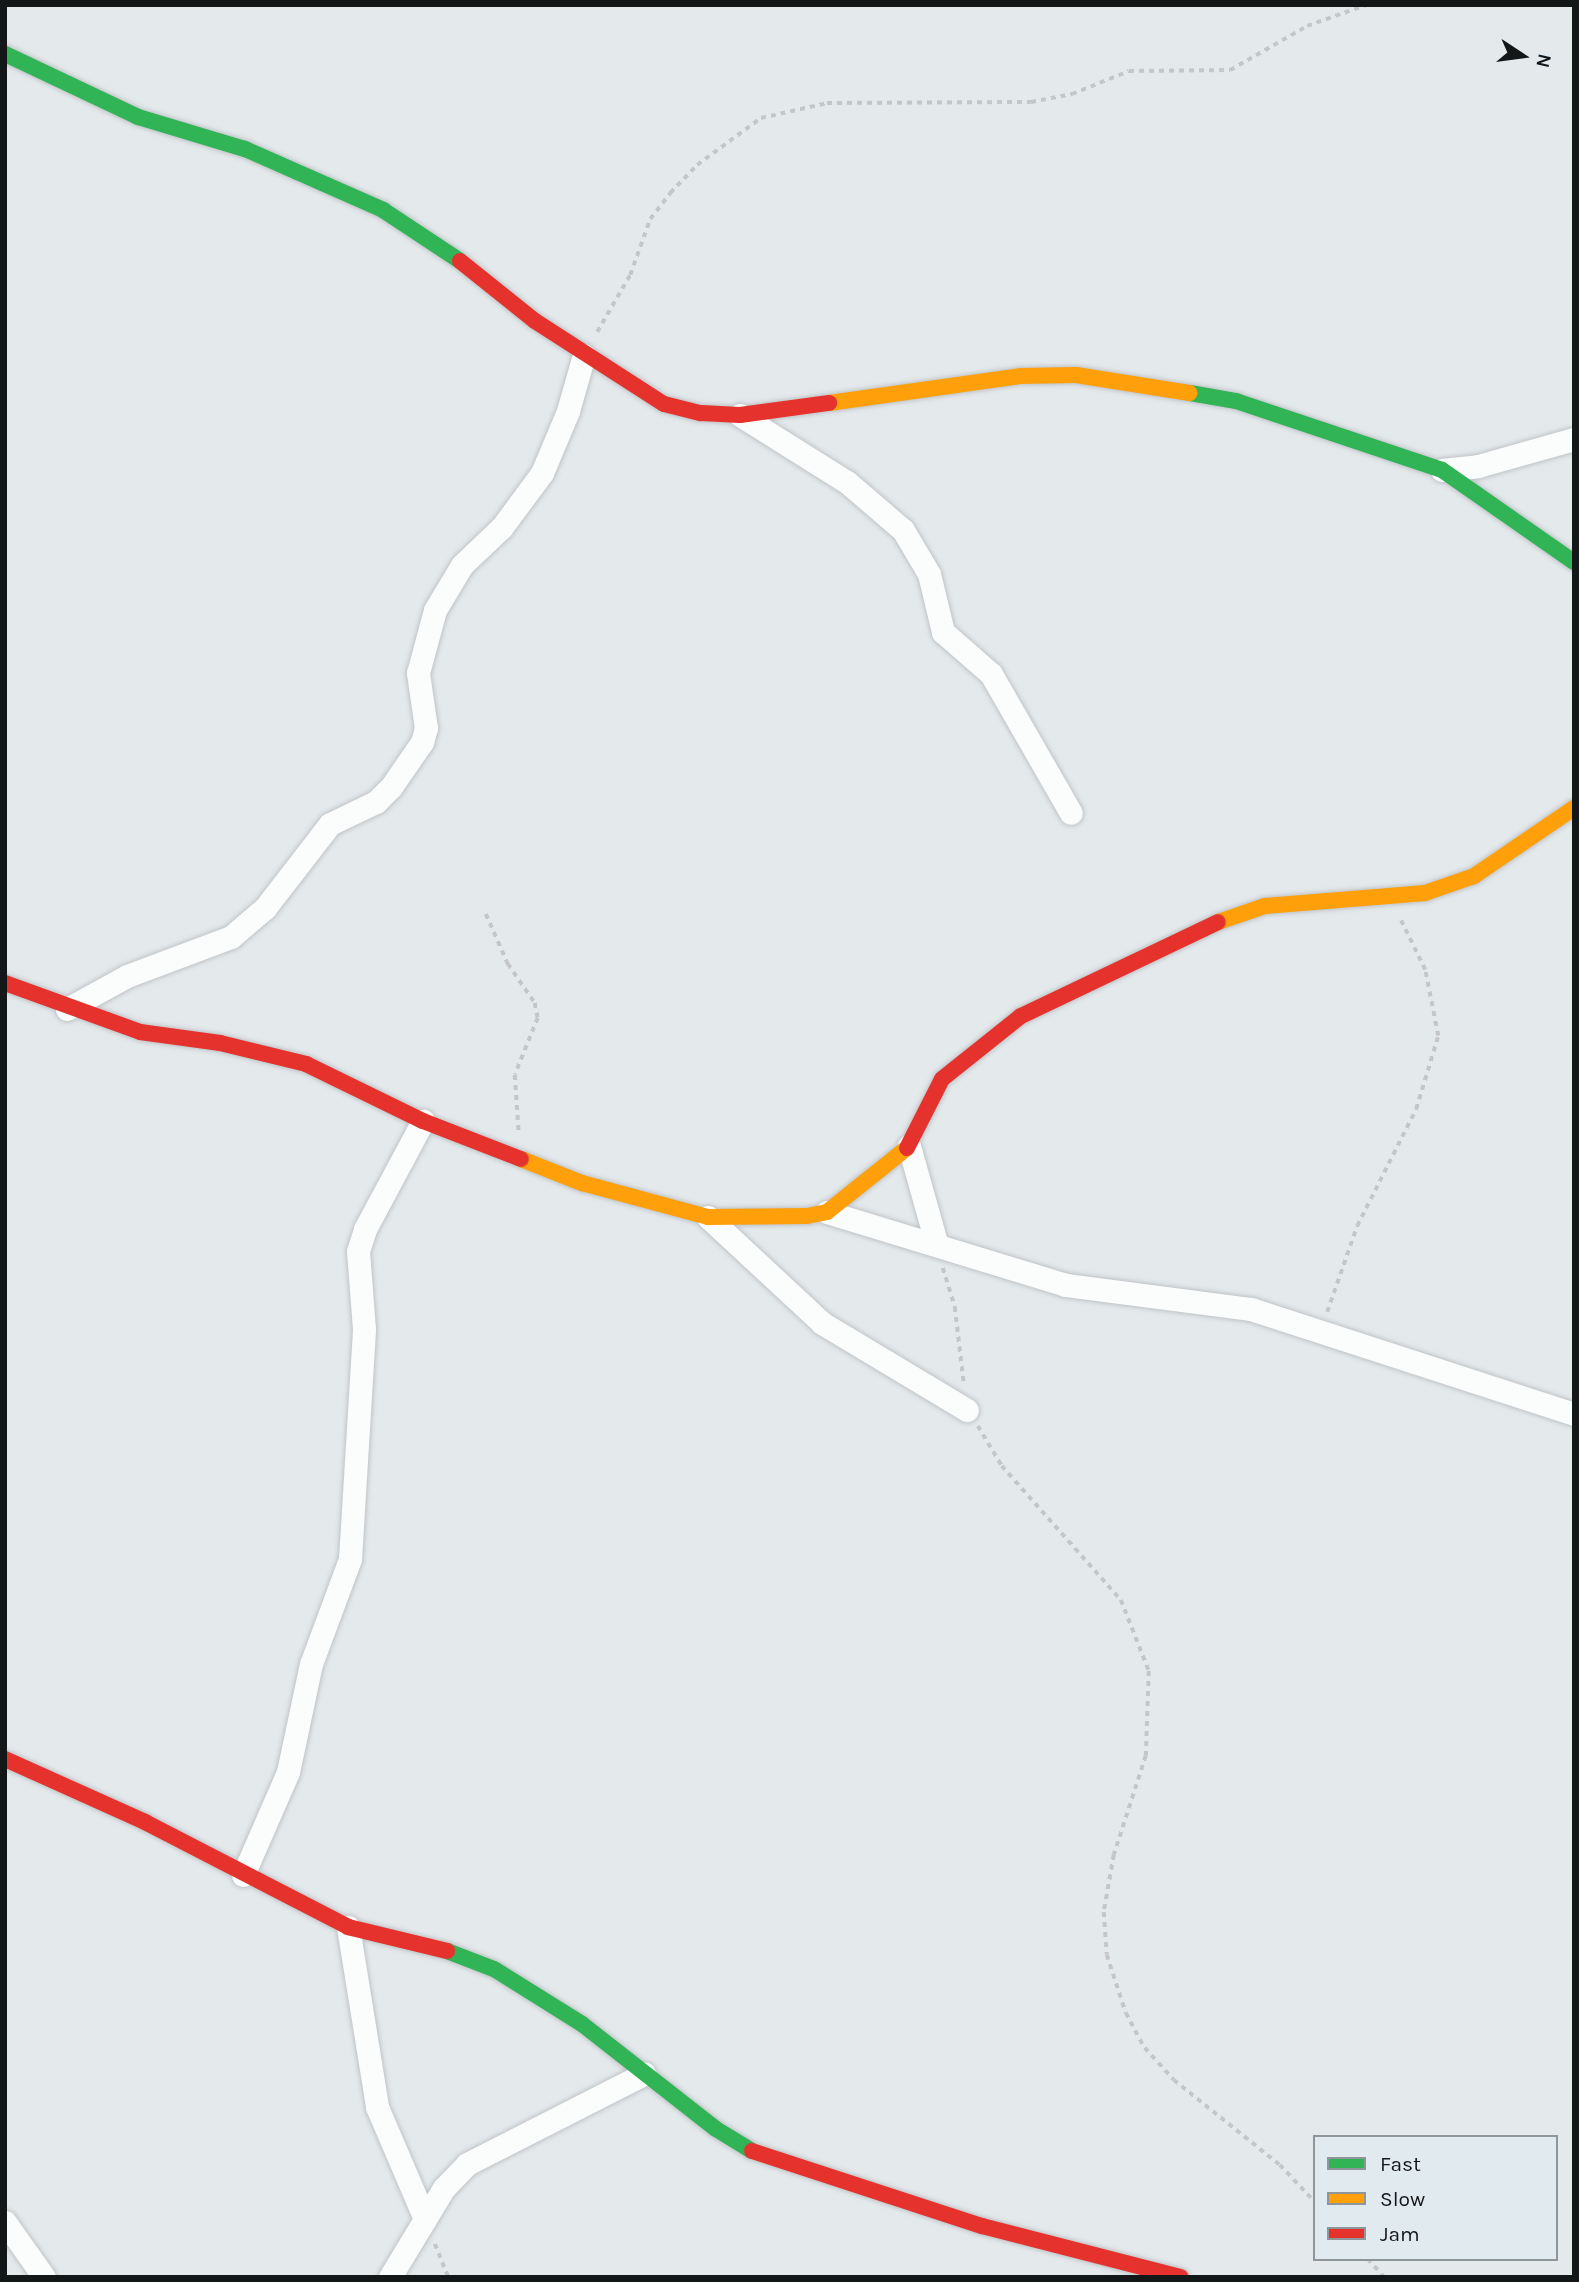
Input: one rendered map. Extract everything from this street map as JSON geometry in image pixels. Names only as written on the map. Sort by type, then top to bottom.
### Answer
[{"type":"street","points":[[5,54],[138,117],[245,149],[383,210],[435,242],[509,302],[584,355],[664,404],[701,413],[740,415],[1020,376],[1076,375],[1236,401],[1442,470],[1574,562]]},
{"type":"street","points":[[66,1009],[127,976],[231,937],[265,908],[330,824],[376,802],[391,787],[422,742],[426,728],[418,673],[435,610],[462,565],[502,527],[542,473],[568,411],[584,355]]},
{"type":"street","points":[[740,415],[847,482],[903,530],[929,574],[943,632],[991,674],[1071,813]]},
{"type":"street","points":[[1442,470],[1478,466],[1574,439]]},
{"type":"street","points":[[827,1212],[909,1146],[942,1079],[1021,1016],[1194,930],[1265,906],[1425,893],[1474,876],[1574,808]]},
{"type":"street","points":[[5,983],[66,1009],[140,1032],[282,1055],[423,1121],[582,1183],[708,1217],[772,1218],[827,1212],[873,1229],[936,1242],[1066,1285],[1251,1309],[1321,1334],[1574,1414]]},
{"type":"street","points":[[243,1875],[288,1772],[311,1664],[350,1559],[364,1329],[358,1251],[423,1121]]},
{"type":"street","points":[[909,1146],[936,1242]]},
{"type":"street","points":[[708,1217],[773,1282],[822,1323],[967,1410]]},
{"type":"street","points":[[5,1759],[145,1822],[348,1927],[448,1951],[494,1969],[582,2024],[644,2074],[757,2153],[982,2226],[1181,2277]]},
{"type":"street","points":[[348,1927],[377,2107],[425,2219]]},
{"type":"street","points":[[390,2277],[444,2188],[467,2164],[521,2133],[644,2074]]},
{"type":"street","points":[[5,2222],[44,2277]]},
{"type":"path","points":[[584,355],[630,275],[650,219],[697,165],[761,118],[827,103],[1031,102],[1073,94],[1129,71],[1222,72],[1250,61],[1307,26],[1366,5]]},
{"type":"path","points":[[1321,1334],[1331,1292],[1357,1226],[1416,1109],[1438,1036],[1425,970],[1391,897]]},
{"type":"path","points":[[486,914],[508,964],[535,1003],[538,1018],[515,1075],[521,1129],[507,1153]]},
{"type":"path","points":[[936,1242],[955,1307],[967,1410],[1002,1466],[1121,1600],[1149,1671],[1146,1756],[1114,1855],[1104,1912],[1107,1955],[1126,2013],[1145,2048],[1174,2080],[1280,2165],[1313,2200]]},
{"type":"path","points":[[425,2219],[448,2277]]},
{"type":"path","points":[[1370,2261],[1384,2277]]},
{"type":"traffic: fast","points":[[5,54],[138,117],[245,149],[383,210],[460,261]]},
{"type":"traffic: fast","points":[[1190,393],[1236,401],[1442,470],[1574,562]]},
{"type":"traffic: fast","points":[[447,1951],[494,1969],[582,2024],[716,2129],[752,2151]]},
{"type":"traffic: slow","points":[[829,403],[1020,376],[1076,375],[1190,393]]},
{"type":"traffic: slow","points":[[1218,922],[1265,906],[1425,893],[1474,876],[1574,808]]},
{"type":"traffic: slow","points":[[521,1159],[582,1183],[708,1217],[807,1216],[827,1212],[907,1148]]},
{"type":"traffic: jam","points":[[460,261],[535,321],[664,404],[701,413],[740,415],[829,403]]},
{"type":"traffic: jam","points":[[907,1148],[942,1079],[1021,1016],[1218,922]]},
{"type":"traffic: jam","points":[[5,983],[140,1032],[220,1043],[306,1064],[423,1121],[521,1159]]},
{"type":"traffic: jam","points":[[5,1759],[145,1822],[348,1927],[447,1951]]},
{"type":"traffic: jam","points":[[752,2151],[982,2226],[1181,2277]]}]
